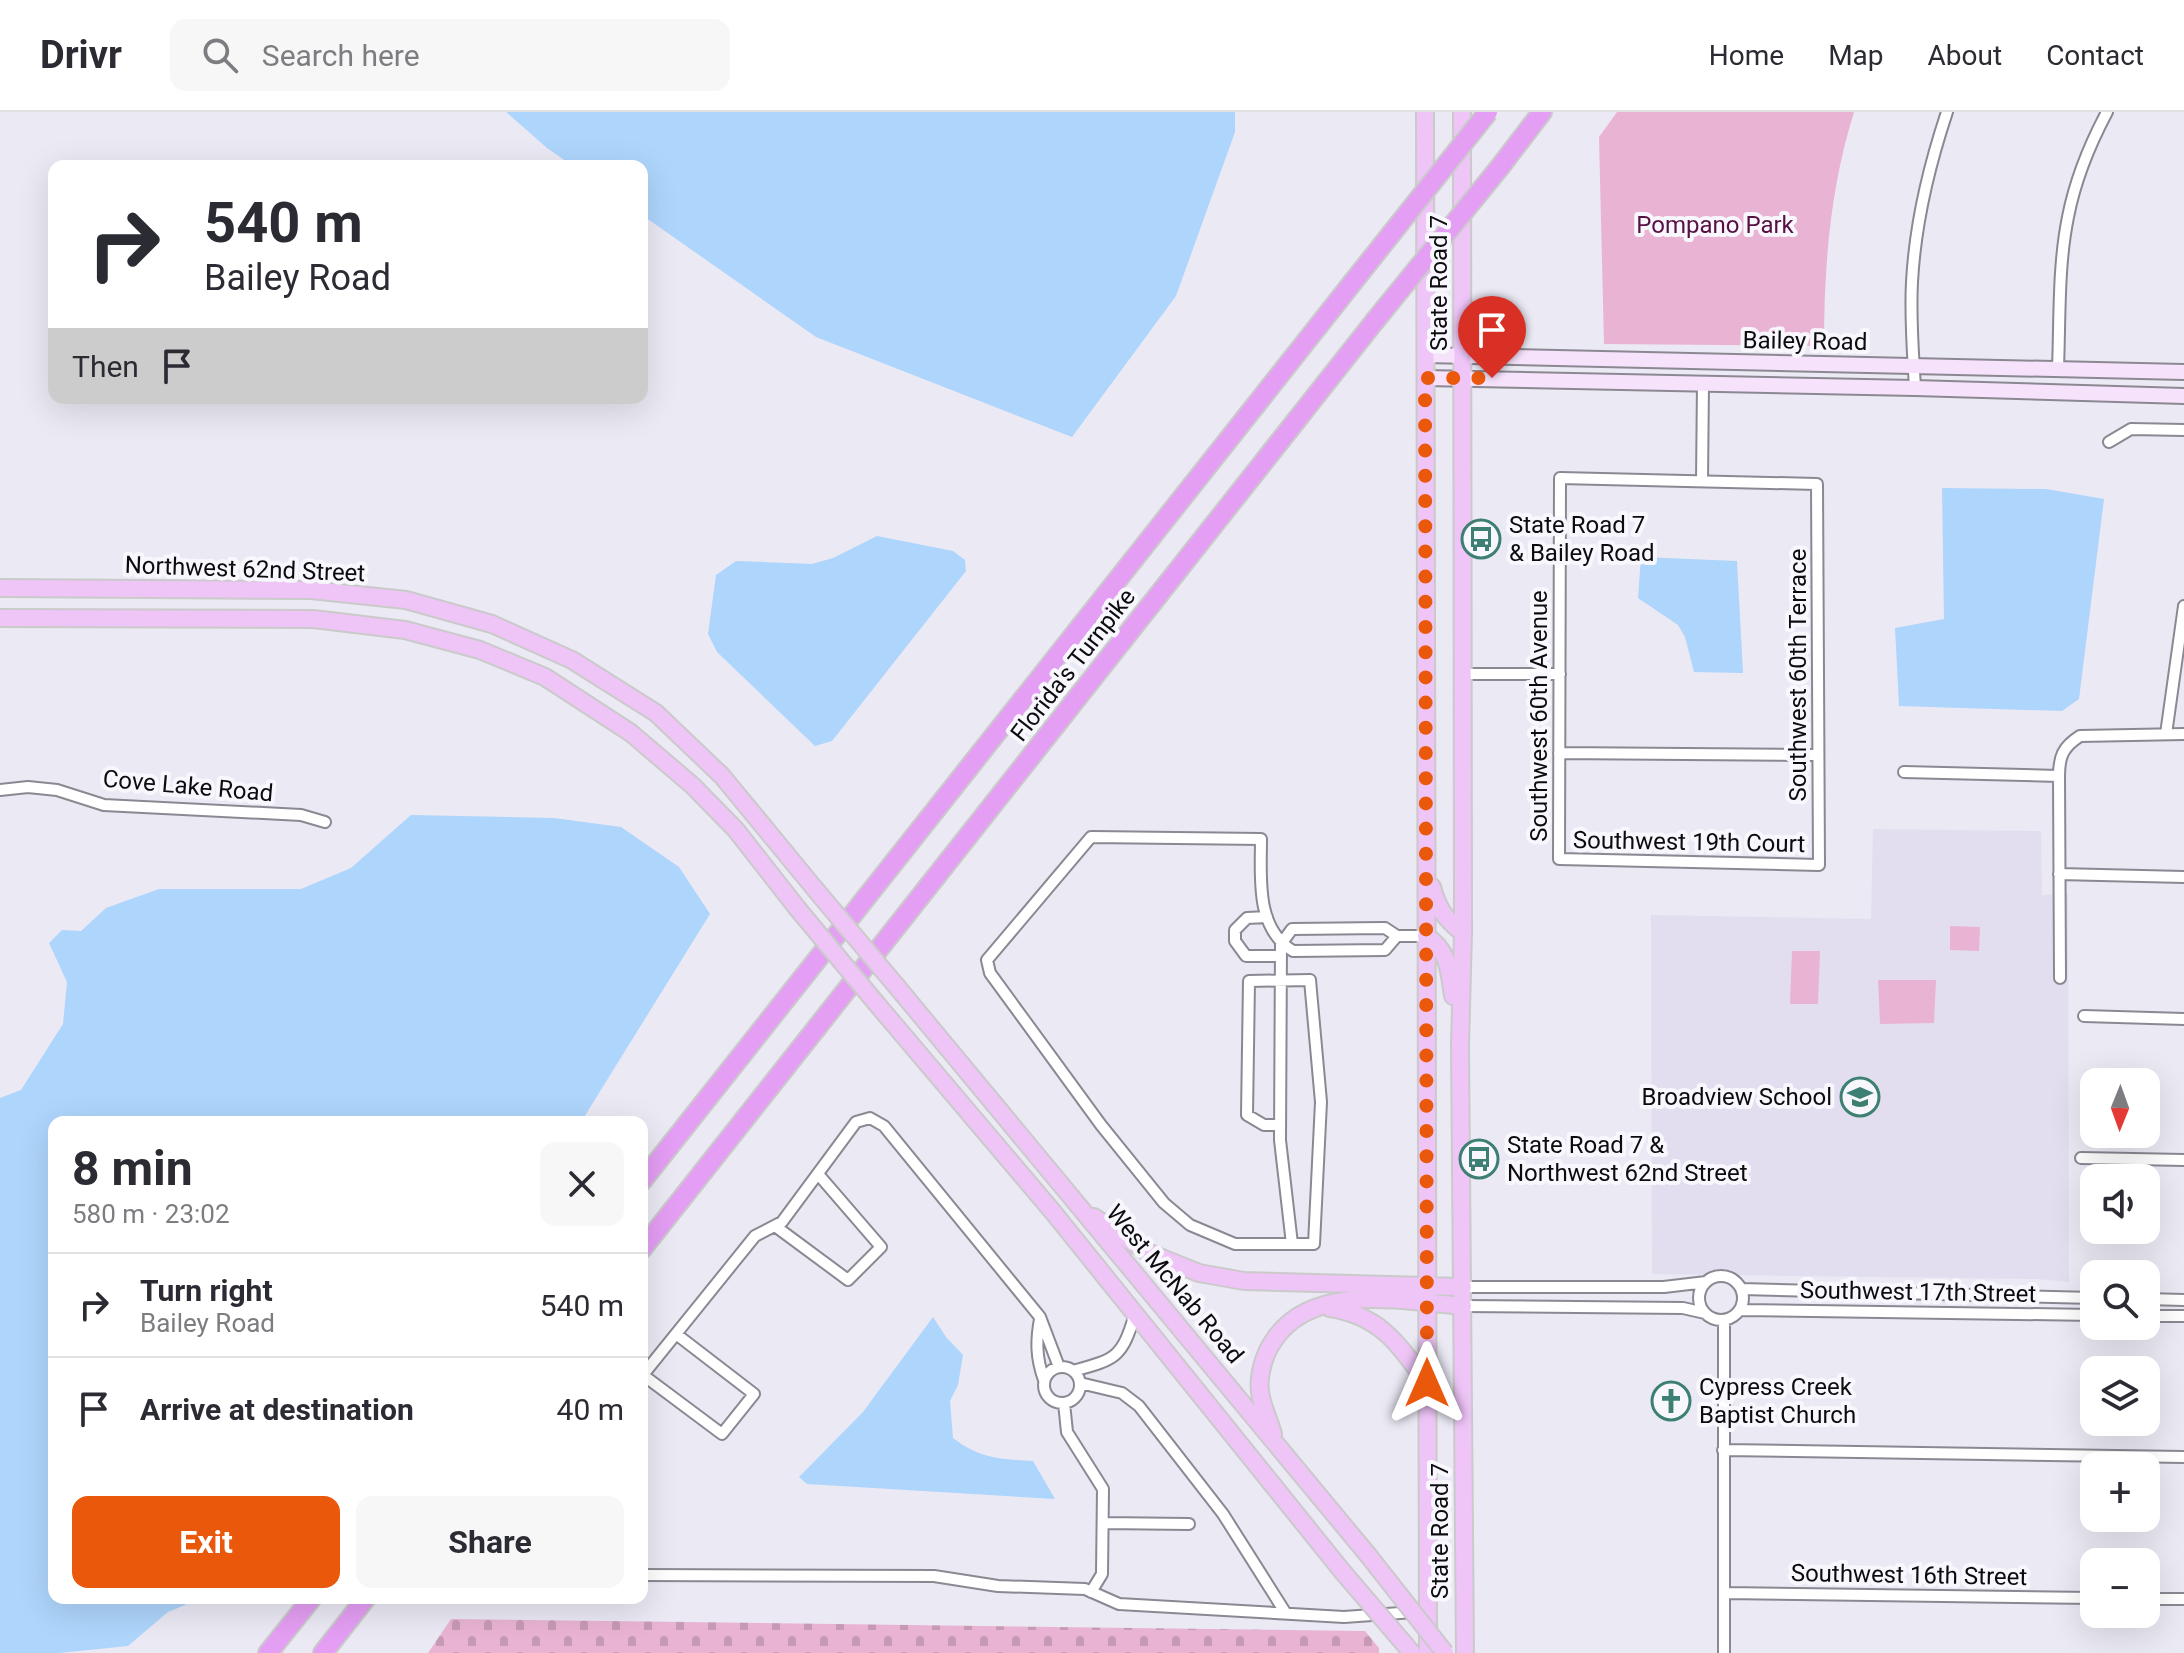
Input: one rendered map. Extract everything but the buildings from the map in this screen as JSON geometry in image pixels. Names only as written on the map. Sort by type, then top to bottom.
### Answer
[{"type":"highway","name":"Florida's Turnpike","points":[[648,1173],[1488,112]]},
{"type":"highway","name":"Florida's Turnpike","points":[[648,1241],[1542,112]]},
{"type":"highway","points":[[268,1653],[307,1604]]},
{"type":"highway","points":[[323,1653],[361,1604]]},
{"type":"main road","name":"State Road 7","points":[[1425,112],[1428,1653]]},
{"type":"main road","name":"State Road 7","points":[[1462,112],[1463,933],[1460,1045],[1465,1653]]},
{"type":"main road","name":"Northwest 62nd Street","points":[[0,588],[311,590],[406,600],[492,624],[572,660],[656,713],[722,776],[898,988]]},
{"type":"main road","name":"Northwest 62nd Street","points":[[0,618],[313,619],[405,630],[480,650],[545,677],[631,733],[693,786],[736,830],[876,1003]]},
{"type":"main road","points":[[1426,862],[1437,907],[1447,921],[1463,933]]},
{"type":"main road","points":[[1426,936],[1439,945],[1448,960],[1460,1045]]},
{"type":"main road","name":"West McNab Road","points":[[898,988],[1368,1555],[1445,1653]]},
{"type":"main road","name":"West McNab Road","points":[[876,1003],[1412,1653]]},
{"type":"main road","points":[[1080,1207],[1147,1252],[1199,1273],[1244,1281],[1463,1287]]},
{"type":"main road","points":[[1275,1443],[1260,1392],[1262,1365],[1269,1347],[1283,1327],[1300,1314],[1347,1301],[1463,1306]]},
{"type":"main road","points":[[1320,1307],[1349,1311],[1381,1326],[1427,1383]]},
{"type":"street","points":[[1915,388],[1912,282],[1920,217],[1936,145],[1947,112]]},
{"type":"street","points":[[2058,368],[2068,218],[2092,140],[2107,112]]},
{"type":"street","name":"Bailey Road","points":[[1425,355],[2184,372]]},
{"type":"street","points":[[1804,385],[1805,364]]},
{"type":"street","name":"Bailey Road","points":[[1425,378],[2184,396]]},
{"type":"street","points":[[1702,481],[1703,383]]},
{"type":"street","points":[[2109,442],[2131,429],[2184,430]]},
{"type":"street","name":"Southwest 60th Avenue","points":[[1559,859],[1560,478],[1702,481]]},
{"type":"street","name":"Southwest 60th Terrace","points":[[1702,481],[1817,484],[1819,865]]},
{"type":"street","points":[[2166,734],[2184,606]]},
{"type":"street","points":[[1462,674],[1560,674]]},
{"type":"street","points":[[2060,978],[2059,757],[2067,744],[2080,736],[2184,734]]},
{"type":"street","points":[[1559,753],[1818,755]]},
{"type":"street","points":[[1904,772],[2059,776]]},
{"type":"street","name":"Cove Lake Road","points":[[0,790],[28,787],[57,790],[104,805],[301,815],[325,822]]},
{"type":"street","points":[[1280,1125],[1264,1125],[1247,1115],[1249,981],[1310,980],[1321,1102],[1314,1244],[1235,1244],[1190,1225],[1164,1203],[1045,1049],[990,973],[987,960],[1091,837],[1261,839],[1262,908],[1281,944],[1293,951],[1385,950],[1397,936]]},
{"type":"street","name":"Southwest 19th Court","points":[[1559,859],[1819,865]]},
{"type":"street","points":[[2059,874],[2184,877]]},
{"type":"street","points":[[1267,917],[1247,918],[1235,930],[1235,941],[1246,956],[1280,956]]},
{"type":"street","points":[[1292,1244],[1280,1125],[1281,944],[1292,929],[1385,928],[1397,936],[1426,936]]},
{"type":"street","points":[[1313,929],[1314,951]]},
{"type":"street","points":[[2084,1016],[2184,1019]]},
{"type":"street","points":[[648,1369],[755,1236],[782,1222],[856,1122],[870,1118],[884,1126],[1040,1317],[1059,1367]]},
{"type":"street","points":[[2081,1158],[2184,1160]]},
{"type":"street","points":[[775,1226],[848,1280],[881,1247],[818,1174]]},
{"type":"street","points":[[1463,1287],[1664,1287],[1706,1282],[1724,1276],[1737,1282],[1744,1296],[1741,1310],[1731,1319],[1724,1320],[1683,1308],[1463,1306]]},
{"type":"street","points":[[1705,1313],[1699,1294],[1706,1282]]},
{"type":"street","points":[[1561,1307],[1568,1288]]},
{"type":"street","name":"Southwest 17th Street","points":[[1742,1289],[2080,1298]]},
{"type":"street","points":[[2061,1297],[2061,1314]]},
{"type":"street","points":[[2160,1299],[2184,1300]]},
{"type":"street","name":"Southwest 17th Street","points":[[1741,1310],[2080,1315]]},
{"type":"street","name":"West McNab Road","points":[[1073,1371],[1119,1354],[1127,1343],[1135,1314]]},
{"type":"street","points":[[2160,1316],[2184,1316]]},
{"type":"street","points":[[1040,1317],[1036,1341],[1047,1397],[1064,1403],[1074,1399],[1080,1383]]},
{"type":"street","points":[[1724,1320],[1724,1653]]},
{"type":"street","points":[[648,1380],[722,1434],[754,1394],[676,1334]]},
{"type":"street","points":[[1044,1380],[1050,1371],[1059,1367],[1073,1371],[1080,1383],[1122,1393],[1139,1406],[1223,1514],[1285,1612]]},
{"type":"street","points":[[1064,1403],[1067,1432],[1103,1489],[1102,1574],[1091,1592]]},
{"type":"street","points":[[1723,1450],[2184,1457]]},
{"type":"street","points":[[1103,1523],[1189,1524]]},
{"type":"street","points":[[648,1575],[934,1576],[998,1586],[1085,1589],[1119,1604],[1344,1617],[1428,1610]]},
{"type":"street","name":"Southwest 16th Street","points":[[1724,1593],[2080,1598]]},
{"type":"street","points":[[2160,1599],[2184,1599]]},
{"type":"shaded area","name":"Broadview School","points":[[1873,829],[2041,831],[2042,895],[2068,894],[2069,1282],[1652,1274],[1651,915],[1871,919]]},
{"type":"green space","name":"Pompano Park","points":[[1617,112],[1854,112],[1839,170],[1830,228],[1824,346],[1604,344],[1599,137]]},
{"type":"green space","points":[[1950,926],[1980,927],[1979,951],[1950,950]]},
{"type":"green space","points":[[1792,951],[1820,951],[1818,1004],[1790,1004]]},
{"type":"green space","points":[[1878,980],[1936,980],[1934,1023],[1880,1024]]},
{"type":"green space","points":[[451,1619],[1365,1631],[1379,1648],[1379,1653],[428,1653]]},
{"type":"water","points":[[506,112],[1235,112],[1235,132],[1176,296],[1072,437],[816,337],[648,219],[648,160],[564,160]]},
{"type":"water","points":[[1942,488],[2046,489],[2104,499],[2079,699],[2062,711],[1899,706],[1895,628],[1944,619]]},
{"type":"water","points":[[877,536],[953,551],[965,560],[966,571],[832,741],[815,746],[717,652],[708,634],[716,575],[736,561],[812,564],[833,558]]},
{"type":"water","points":[[1641,557],[1737,561],[1743,673],[1694,672],[1685,637],[1678,625],[1638,598]]},
{"type":"water","points":[[411,815],[554,818],[621,827],[679,867],[710,914],[585,1116],[48,1116],[48,1604],[186,1604],[168,1612],[128,1646],[59,1653],[0,1653],[0,1098],[21,1090],[63,1024],[67,982],[49,943],[62,930],[81,931],[106,908],[159,889],[301,889],[351,868]]},
{"type":"water","points":[[933,1317],[963,1355],[958,1385],[950,1401],[953,1438],[982,1454],[1033,1461],[1055,1499],[807,1484],[799,1477],[863,1412]]},
{"type":"place","name":"State Road 7 & Bailey Road","points":[[1481,539]]},
{"type":"place","name":"Broadview School","points":[[1860,1097]]},
{"type":"place","name":"State Road 7 & Northwest 62nd Street","points":[[1479,1159]]},
{"type":"place","name":"Cypress Creek Baptist Church","points":[[1671,1401]]},
{"type":"route","points":[[1427,1383],[1425,378],[1492,378]]}]
